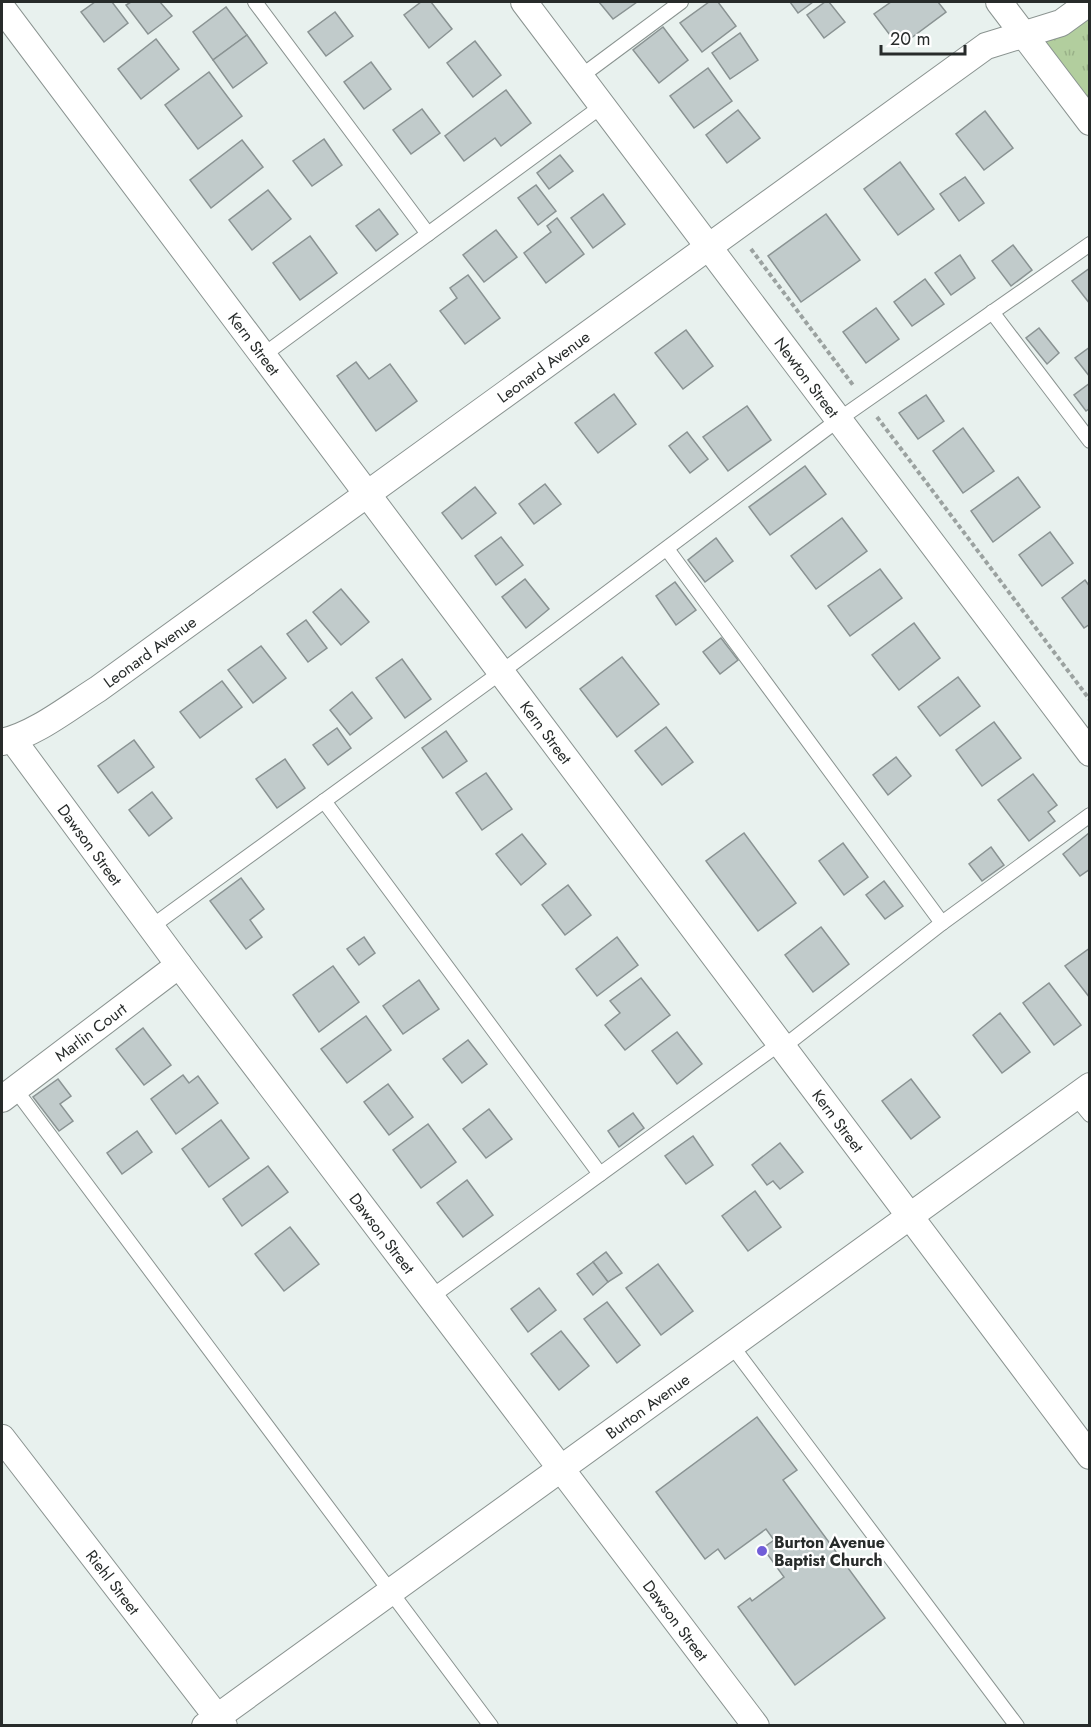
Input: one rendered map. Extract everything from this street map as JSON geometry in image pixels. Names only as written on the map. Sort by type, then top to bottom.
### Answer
[{"type":"street","name":"Newton Street","points":[[524,2],[1089,753]]},
{"type":"street","points":[[999,2],[1089,122]]},
{"type":"street","name":"Leonard Avenue","points":[[7,741],[98,689],[368,496],[986,46],[1025,36],[1061,23],[1089,3]]},
{"type":"street","name":"Kern Street","points":[[2,8],[1089,1456]]},
{"type":"street","name":"Dawson Street","points":[[7,741],[151,927],[756,1725]]},
{"type":"street","name":"Marlin Court","points":[[8,1094],[179,965]]},
{"type":"street","name":"Burton Avenue","points":[[215,1722],[391,1592],[910,1218],[1085,1100]]},
{"type":"street","name":"Riehl Street","points":[[2,1438],[215,1722]]},
{"type":"lane","points":[[255,2],[428,234]]},
{"type":"lane","points":[[580,77],[681,2]]},
{"type":"lane","points":[[262,356],[602,106]]},
{"type":"lane","points":[[151,927],[500,673],[838,420],[1089,244]]},
{"type":"lane","points":[[992,312],[1089,441]]},
{"type":"lane","points":[[667,549],[942,923]]},
{"type":"lane","points":[[324,801],[600,1174]]},
{"type":"lane","points":[[431,1297],[780,1046],[1089,815]]},
{"type":"lane","points":[[8,1094],[491,1725]]},
{"type":"lane","points":[[732,1346],[1017,1725]]},
{"type":"path","points":[[747,243],[1089,699]]},
{"type":"green space","points":[[1089,2],[1089,122],[1025,36]]},
{"type":"building","points":[[95,2],[112,2],[128,23],[104,42],[81,12]]},
{"type":"building","points":[[131,2],[160,2],[172,16],[148,34],[126,5]]},
{"type":"building","points":[[421,2],[431,2],[452,29],[429,48],[404,15]]},
{"type":"building","points":[[599,2],[637,2],[613,19]]},
{"type":"building","points":[[709,2],[718,2],[736,26],[702,52],[680,23]]},
{"type":"building","points":[[790,2],[813,2],[798,13]]},
{"type":"building","points":[[825,2],[829,2],[845,22],[824,38],[807,15]]},
{"type":"building","points":[[891,2],[938,2],[946,12],[899,47],[874,14]]},
{"type":"building","points":[[226,7],[247,35],[213,60],[193,32]]},
{"type":"building","points":[[335,12],[353,36],[326,56],[308,32]]},
{"type":"building","points":[[663,27],[688,60],[659,83],[633,50]]},
{"type":"building","points":[[740,33],[758,60],[730,79],[712,53]]},
{"type":"building","points":[[247,35],[267,63],[233,88],[213,60]]},
{"type":"building","points":[[156,39],[179,69],[141,99],[118,69]]},
{"type":"building","points":[[475,41],[501,75],[473,97],[447,63]]},
{"type":"building","points":[[371,62],[391,89],[364,109],[344,82]]},
{"type":"building","points":[[708,68],[732,101],[694,128],[670,96]]},
{"type":"building","points":[[209,72],[242,116],[198,149],[165,105]]},
{"type":"building","points":[[506,90],[531,123],[501,146],[495,138],[464,161],[445,136]]},
{"type":"building","points":[[422,109],[440,133],[411,154],[393,130]]},
{"type":"building","points":[[738,110],[760,138],[727,163],[706,135]]},
{"type":"building","points":[[985,111],[1013,148],[984,170],[956,134]]},
{"type":"building","points":[[324,139],[342,165],[312,186],[293,161]]},
{"type":"building","points":[[242,140],[263,167],[211,208],[190,180]]},
{"type":"building","points":[[560,155],[573,171],[549,189],[537,173]]},
{"type":"building","points":[[900,162],[934,209],[898,235],[864,189]]},
{"type":"building","points":[[965,177],[984,203],[959,221],[940,194]]},
{"type":"building","points":[[536,185],[556,211],[538,225],[518,198]]},
{"type":"building","points":[[268,190],[291,219],[252,250],[229,220]]},
{"type":"building","points":[[603,194],[625,224],[593,248],[571,218]]},
{"type":"building","points":[[379,209],[398,234],[376,251],[356,226]]},
{"type":"building","points":[[826,214],[860,260],[801,302],[768,256]]},
{"type":"building","points":[[557,218],[584,254],[546,283],[524,253],[551,232],[547,226]]},
{"type":"building","points":[[496,230],[517,257],[484,282],[463,255]]},
{"type":"building","points":[[310,236],[337,273],[300,300],[273,263]]},
{"type":"building","points":[[1013,245],[1032,270],[1011,286],[992,261]]},
{"type":"building","points":[[960,255],[975,278],[951,295],[935,273]]},
{"type":"building","points":[[1090,268],[1090,304],[1072,281]]},
{"type":"building","points":[[468,275],[500,318],[465,344],[440,311],[457,298],[450,288]]},
{"type":"building","points":[[925,279],[944,304],[912,326],[894,302]]},
{"type":"building","points":[[876,308],[899,339],[866,363],[843,332]]},
{"type":"building","points":[[1039,328],[1059,353],[1047,364],[1026,338]]},
{"type":"building","points":[[686,330],[713,366],[683,389],[655,353]]},
{"type":"building","points":[[1090,347],[1090,377],[1075,358]]},
{"type":"building","points":[[356,362],[369,379],[390,364],[417,401],[376,431],[337,376]]},
{"type":"building","points":[[1090,383],[1090,408],[1086,411],[1074,395]]},
{"type":"building","points":[[614,394],[636,424],[598,453],[575,423]]},
{"type":"building","points":[[926,395],[944,421],[918,439],[899,413]]},
{"type":"building","points":[[747,406],[771,440],[728,471],[703,437]]},
{"type":"building","points":[[963,428],[994,471],[963,493],[933,451]]},
{"type":"building","points":[[687,432],[708,459],[690,473],[669,446]]},
{"type":"building","points":[[805,466],[826,494],[770,535],[749,507]]},
{"type":"building","points":[[1018,477],[1040,507],[993,542],[971,511]]},
{"type":"building","points":[[545,484],[561,504],[534,524],[519,504]]},
{"type":"building","points":[[475,487],[496,513],[462,539],[442,513]]},
{"type":"building","points":[[842,518],[867,551],[816,589],[791,556]]},
{"type":"building","points":[[1050,532],[1073,563],[1042,586],[1019,555]]},
{"type":"building","points":[[501,537],[523,565],[496,585],[475,556]]},
{"type":"building","points":[[716,538],[733,561],[705,582],[688,560]]},
{"type":"building","points":[[880,569],[902,598],[850,636],[828,606]]},
{"type":"building","points":[[525,579],[549,609],[526,628],[502,597]]},
{"type":"building","points":[[1085,580],[1090,587],[1090,624],[1084,628],[1062,598]]},
{"type":"building","points":[[675,582],[696,610],[676,625],[656,596]]},
{"type":"building","points":[[341,589],[369,622],[341,645],[313,612]]},
{"type":"building","points":[[306,620],[327,648],[308,662],[287,634]]},
{"type":"building","points":[[914,623],[940,658],[899,690],[872,655]]},
{"type":"building","points":[[721,638],[738,660],[720,674],[703,652]]},
{"type":"building","points":[[261,646],[286,678],[253,703],[228,670]]},
{"type":"building","points":[[622,657],[659,704],[617,737],[580,689]]},
{"type":"building","points":[[402,659],[431,699],[405,718],[376,678]]},
{"type":"building","points":[[958,677],[980,706],[940,736],[918,707]]},
{"type":"building","points":[[222,681],[242,707],[200,738],[180,712]]},
{"type":"building","points":[[352,692],[372,718],[350,735],[330,710]]},
{"type":"building","points":[[994,722],[1021,758],[982,786],[956,750]]},
{"type":"building","points":[[666,727],[693,762],[662,785],[635,751]]},
{"type":"building","points":[[337,728],[351,748],[328,765],[313,745]]},
{"type":"building","points":[[446,731],[467,761],[443,778],[422,748]]},
{"type":"building","points":[[134,740],[154,767],[118,793],[98,766]]},
{"type":"building","points":[[896,757],[911,776],[888,795],[873,775]]},
{"type":"building","points":[[285,759],[305,788],[277,808],[256,779]]},
{"type":"building","points":[[486,773],[512,809],[482,830],[456,793]]},
{"type":"building","points":[[1033,774],[1057,805],[1048,812],[1055,821],[1029,841],[998,800]]},
{"type":"building","points":[[152,792],[172,818],[149,836],[129,810]]},
{"type":"building","points":[[744,833],[796,903],[758,931],[706,861]]},
{"type":"building","points":[[1089,833],[1090,869],[1080,876],[1063,854]]},
{"type":"building","points":[[522,834],[546,864],[521,885],[496,854]]},
{"type":"building","points":[[843,843],[868,877],[844,895],[819,861]]},
{"type":"building","points":[[991,847],[1004,865],[982,881],[969,864]]},
{"type":"building","points":[[241,878],[264,909],[250,920],[262,937],[246,949],[210,901]]},
{"type":"building","points":[[884,881],[903,906],[885,919],[866,895]]},
{"type":"building","points":[[568,885],[591,915],[565,935],[542,905]]},
{"type":"building","points":[[821,927],[849,964],[813,992],[785,955]]},
{"type":"building","points":[[364,937],[375,953],[359,965],[347,949]]},
{"type":"building","points":[[617,937],[638,965],[597,996],[576,969]]},
{"type":"building","points":[[1090,948],[1090,998],[1065,966]]},
{"type":"building","points":[[333,966],[359,1002],[319,1032],[293,995]]},
{"type":"building","points":[[641,978],[670,1015],[625,1050],[605,1025],[620,1013],[610,1001]]},
{"type":"building","points":[[419,980],[439,1009],[403,1034],[383,1006]]},
{"type":"building","points":[[1049,983],[1081,1025],[1054,1045],[1023,1003]]},
{"type":"building","points":[[1000,1013],[1030,1052],[1002,1073],[973,1035]]},
{"type":"building","points":[[366,1016],[391,1050],[347,1083],[321,1049]]},
{"type":"building","points":[[143,1028],[171,1065],[144,1085],[116,1049]]},
{"type":"building","points":[[677,1032],[702,1064],[677,1084],[652,1051]]},
{"type":"building","points":[[468,1040],[487,1064],[462,1083],[443,1059]]},
{"type":"building","points":[[183,1075],[189,1083],[198,1076],[218,1103],[176,1134],[151,1099]]},
{"type":"building","points":[[58,1079],[71,1096],[60,1104],[73,1121],[59,1131],[33,1097]]},
{"type":"building","points":[[911,1079],[940,1117],[911,1139],[882,1101]]},
{"type":"building","points":[[388,1084],[413,1117],[389,1135],[364,1102]]},
{"type":"building","points":[[489,1109],[512,1139],[486,1158],[463,1129]]},
{"type":"building","points":[[633,1113],[644,1128],[619,1147],[608,1131]]},
{"type":"building","points":[[221,1120],[249,1158],[209,1187],[182,1149]]},
{"type":"building","points":[[428,1124],[456,1162],[421,1188],[393,1150]]},
{"type":"building","points":[[137,1131],[152,1152],[122,1174],[107,1153]]},
{"type":"building","points":[[693,1136],[713,1165],[686,1184],[665,1156]]},
{"type":"building","points":[[780,1143],[803,1172],[780,1189],[773,1181],[767,1185],[752,1165]]},
{"type":"building","points":[[268,1166],[288,1192],[242,1226],[223,1199]]},
{"type":"building","points":[[467,1180],[493,1215],[463,1237],[437,1203]]},
{"type":"building","points":[[755,1191],[781,1227],[748,1251],[722,1216]]},
{"type":"building","points":[[290,1227],[319,1264],[284,1291],[255,1254]]},
{"type":"building","points":[[606,1252],[622,1273],[608,1282],[593,1262]]},
{"type":"building","points":[[593,1262],[608,1282],[593,1295],[577,1274]]},
{"type":"building","points":[[658,1264],[693,1311],[661,1335],[626,1288]]},
{"type":"building","points":[[539,1288],[556,1310],[528,1332],[511,1309]]},
{"type":"building","points":[[607,1302],[640,1345],[617,1363],[584,1319]]},
{"type":"building","points":[[561,1331],[589,1366],[559,1390],[531,1354]]},
{"type":"building","points":[[757,1417],[797,1470],[783,1480],[885,1618],[795,1685],[738,1607],[750,1598],[752,1601],[784,1577],[763,1548],[774,1540],[766,1529],[725,1559],[718,1549],[705,1559],[656,1492]]},
{"type":"place","name":"Burton Avenue Baptist Church","points":[[762,1551]]}]
